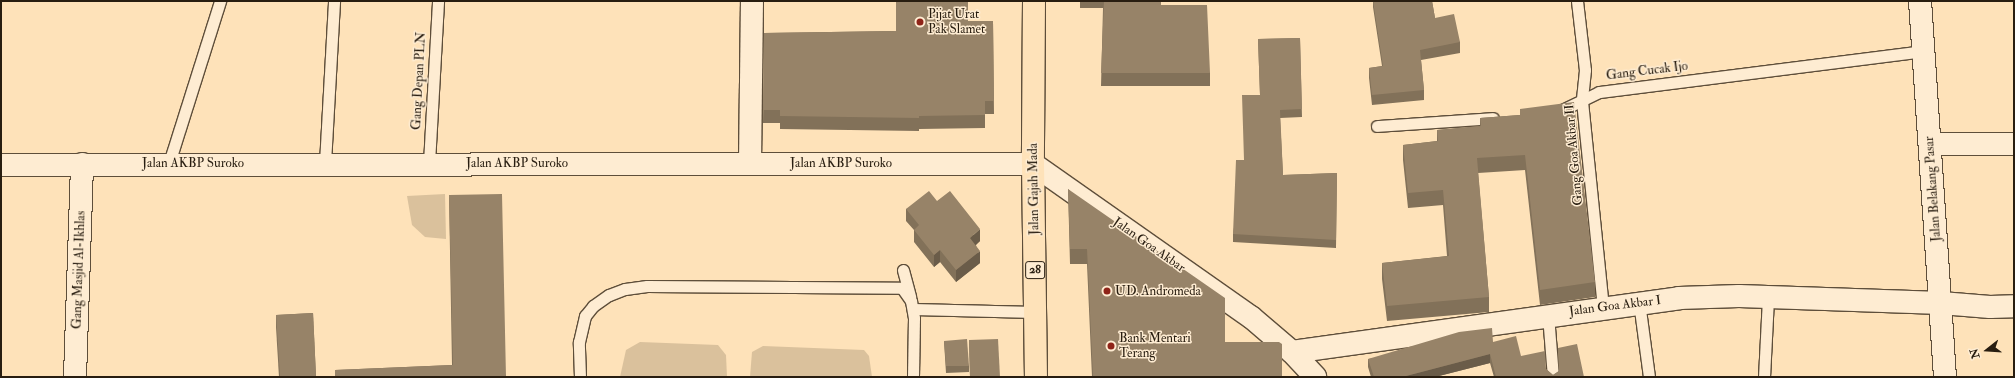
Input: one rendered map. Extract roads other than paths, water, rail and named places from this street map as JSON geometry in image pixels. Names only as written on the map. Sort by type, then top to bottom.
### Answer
[{"type":"highway","name":"Jalan Gajah Mada","points":[[1034,1],[1033,164],[1036,377]]},
{"type":"street","points":[[750,163],[752,1]]},
{"type":"street","name":"Jalan Belakang Pasar","points":[[1920,1],[1945,377]]},
{"type":"street","points":[[1930,144],[2014,144]]},
{"type":"street","name":"Jalan AKBP Suroko","points":[[1,165],[169,163],[1033,164]]},
{"type":"street","name":"Gang Masjid Al-Ikhlas","points":[[75,377],[82,164]]},
{"type":"street","name":"Jalan Goa Akbar","points":[[1033,164],[1251,317],[1292,352],[1315,377]]},
{"type":"street","name":"Jalan Goa Akbar I","points":[[1292,352],[1603,307],[1679,298],[1768,297],[1941,303],[1990,307],[2014,306]]},
{"type":"lane","points":[[169,163],[220,1]]},
{"type":"lane","points":[[325,163],[334,1]]},
{"type":"lane","name":"Gang Depan PLN","points":[[429,163],[438,1]]},
{"type":"lane","name":"Gang Goa Akbar II","points":[[1577,1],[1585,70],[1582,100],[1603,307]]},
{"type":"lane","name":"Gang Cucak Ijo","points":[[1551,113],[1599,92],[1645,85],[1771,72],[1924,51]]},
{"type":"lane","points":[[1377,126],[1502,118]]},
{"type":"lane","points":[[903,270],[912,305],[913,377]]},
{"type":"lane","points":[[580,377],[579,342],[585,316],[593,306],[609,295],[625,289],[643,286],[892,287],[902,288],[912,305]]},
{"type":"lane","points":[[1764,377],[1768,297]]},
{"type":"lane","points":[[1639,302],[1649,377]]},
{"type":"lane","points":[[912,305],[1035,312]]},
{"type":"lane","points":[[1548,315],[1553,377]]},
{"type":"place","name":"Pijat Urat Pak Slamet","points":[[920,22]]},
{"type":"place","name":"UD. Andromeda","points":[[1107,291]]},
{"type":"place","name":"Bank Mentari Terang","points":[[1111,346]]}]
